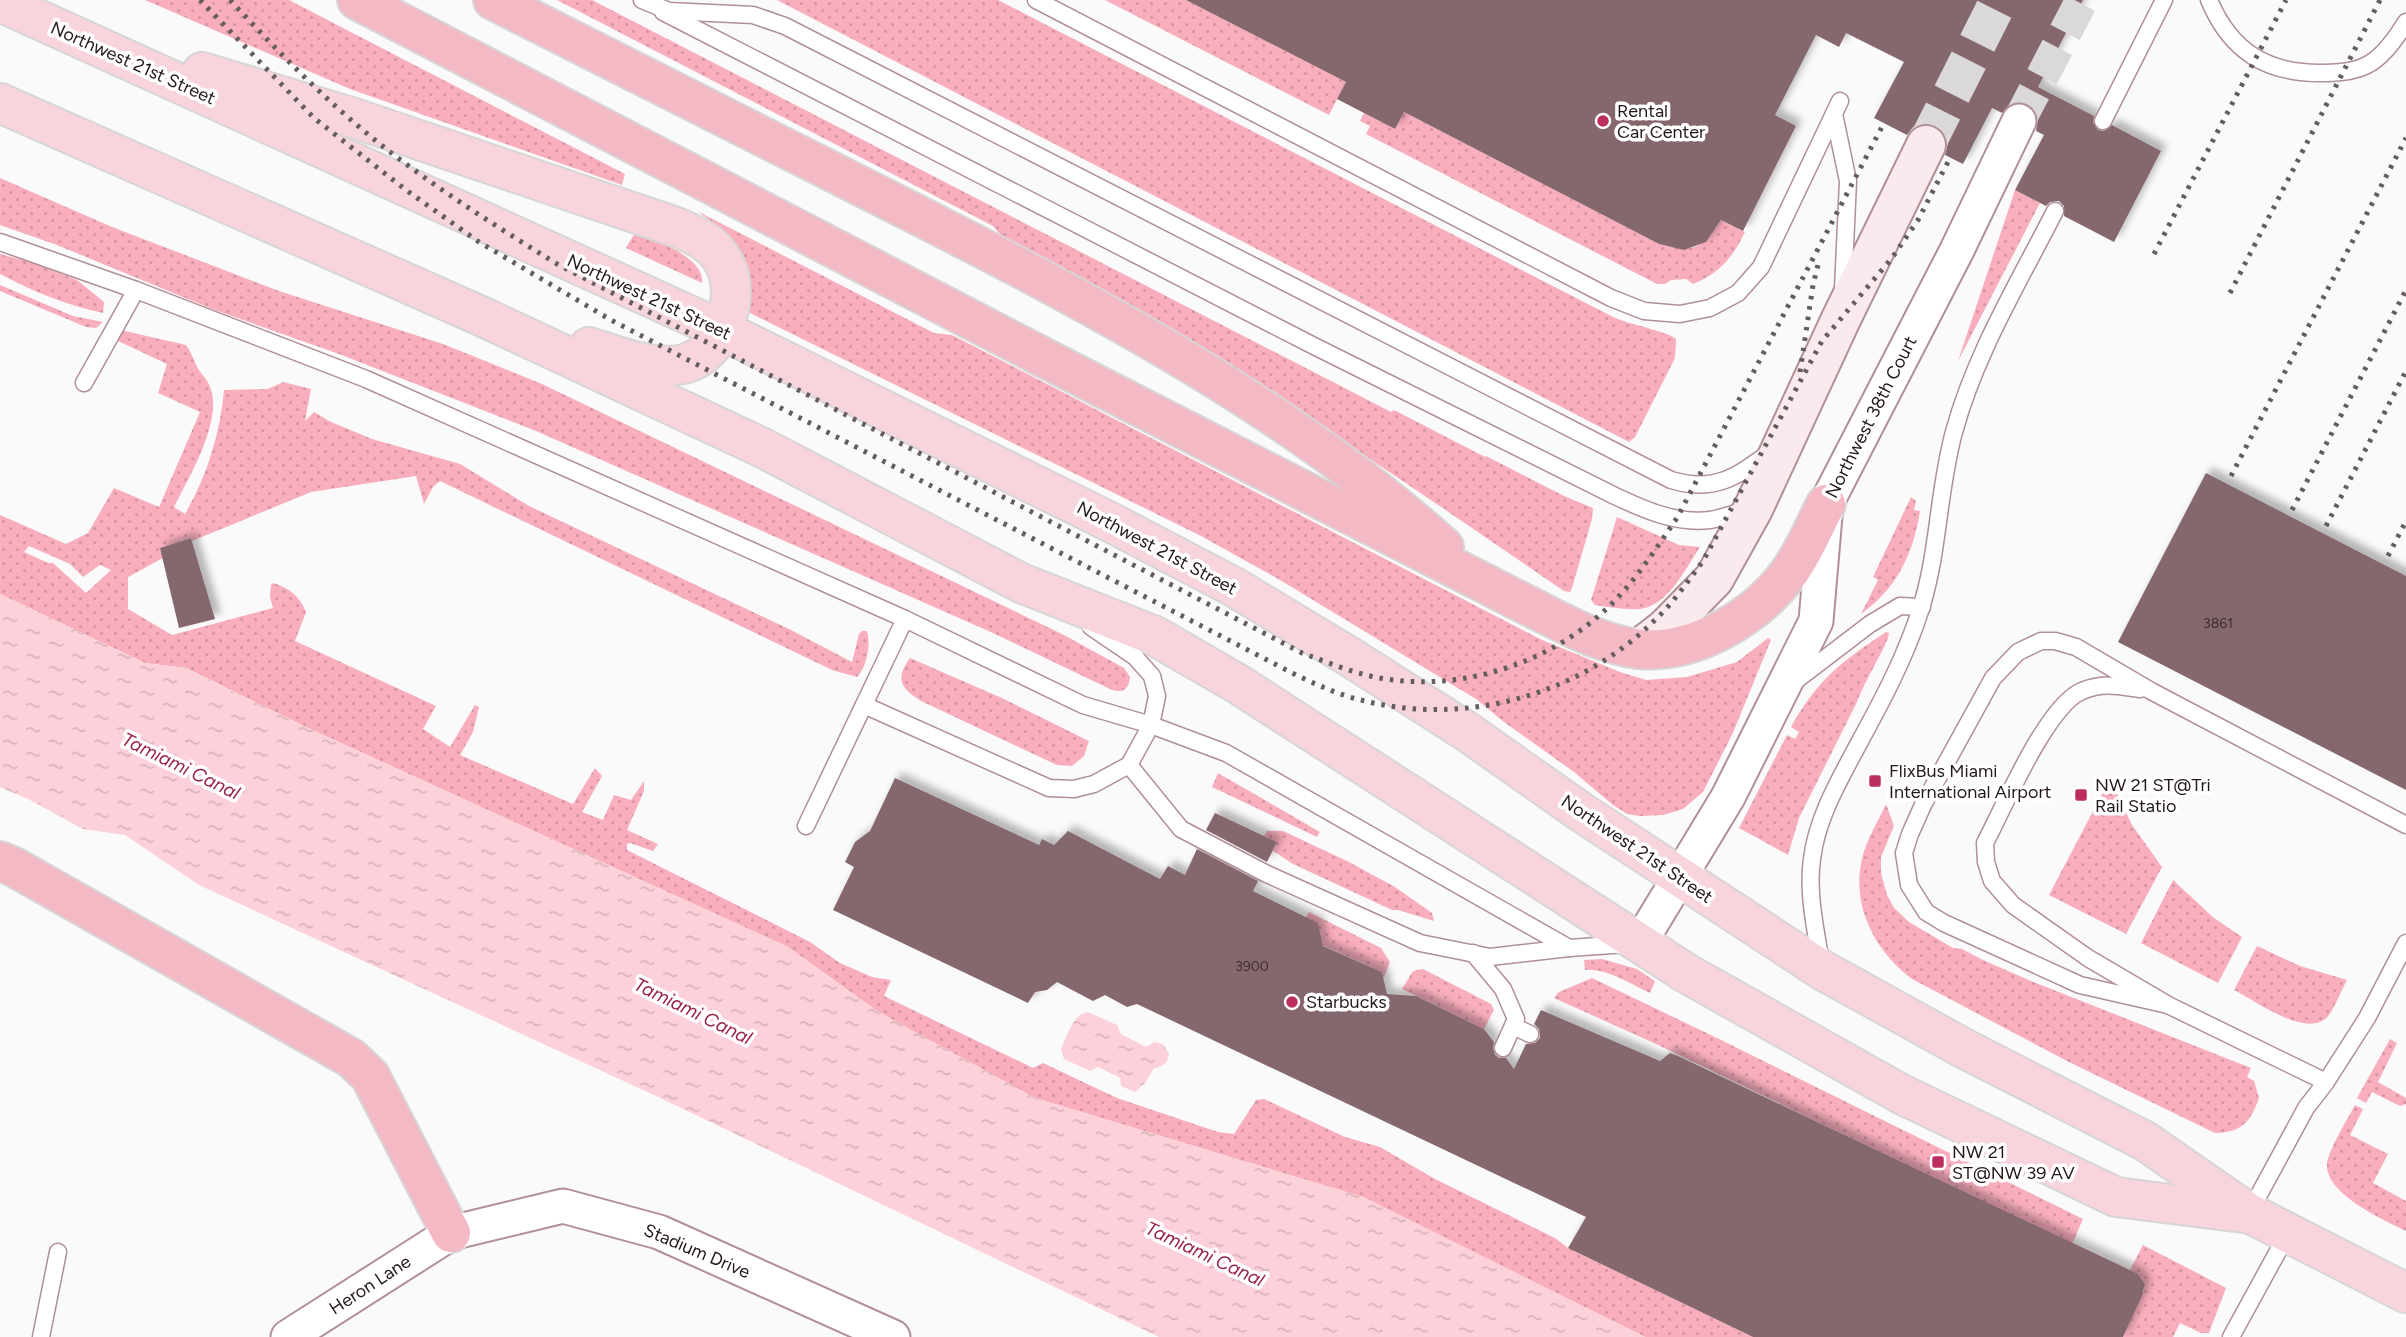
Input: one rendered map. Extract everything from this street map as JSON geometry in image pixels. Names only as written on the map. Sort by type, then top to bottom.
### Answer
[{"type":"highway","points":[[357,0],[1082,378],[1572,628],[1639,649],[1677,647],[1698,640],[1742,618],[1770,595],[1790,572],[1826,503]]},
{"type":"highway","points":[[493,0],[939,226],[1108,315],[1211,377],[1337,461],[1394,503],[1482,582]]},
{"type":"highway","points":[[0,861],[351,1058],[376,1085],[451,1233]]},
{"type":"main road","name":"Northwest 21st Street","points":[[0,2],[722,330],[1110,522],[1234,587],[1454,723],[1581,812],[1822,970],[1965,1049],[2145,1141],[2249,1213],[2406,1293]]},
{"type":"main road","points":[[59,30],[351,117],[676,227],[698,237],[718,253],[729,273],[730,301],[722,330],[705,355],[694,361],[672,366],[632,360],[481,316]]},
{"type":"main road","name":"Northwest 21st Street","points":[[0,103],[481,316],[765,449],[1021,583],[1155,636],[1211,667],[1639,944],[1782,1029],[1901,1094],[2116,1197],[2249,1213]]},
{"type":"street","name":"Northwest 38th Court","points":[[1639,944],[1728,797],[1816,621],[1826,503],[1957,250],[2019,121]]},
{"type":"street","points":[[1639,649],[1666,628],[1714,579],[1753,509],[1926,145]]},
{"type":"street","name":"Stadium Drive","points":[[451,1233],[563,1206],[659,1232],[892,1337]]},
{"type":"street","name":"Heron Lane","points":[[288,1337],[451,1233]]},
{"type":"lane","points":[[640,0],[1314,346],[1651,512],[1681,519],[1710,520],[1753,509]]},
{"type":"lane","points":[[640,0],[669,11],[753,15],[785,26],[1671,480],[1701,485],[1726,481],[1783,443]]},
{"type":"lane","points":[[1036,0],[1611,298],[1644,311],[1661,314],[1695,313],[1710,308],[1738,293],[1761,267],[1837,108],[1848,181],[1841,319]]},
{"type":"lane","points":[[2103,121],[2164,0]]},
{"type":"lane","points":[[2208,0],[2219,23],[2240,46],[2274,67],[2304,73],[2358,69],[2376,60],[2406,22]]},
{"type":"lane","points":[[1822,970],[1811,882],[1811,860],[1816,838],[1826,807],[1898,667],[1922,607],[1949,452],[1965,396],[2055,211]]},
{"type":"lane","points":[[0,242],[136,290],[366,379],[905,619],[1083,705],[1151,725],[1226,753],[1569,948]]},
{"type":"lane","points":[[84,383],[136,290]]},
{"type":"lane","points":[[864,705],[1049,788],[1074,789],[1094,784],[1129,765],[1151,725],[1157,696],[1152,676],[1123,647],[1021,583]]},
{"type":"lane","points":[[1783,691],[1870,624],[1900,606],[1922,607]]},
{"type":"lane","points":[[806,826],[905,619]]},
{"type":"lane","points":[[2168,1005],[2080,985],[1944,923],[1926,912],[1909,885],[1904,853],[1923,805],[1993,678],[2018,652],[2041,641],[2056,641],[2076,647],[2151,691],[2406,825]]},
{"type":"lane","points":[[2151,691],[2106,684],[2080,691],[2061,708],[2042,734],[1985,843],[1986,862],[1992,881],[2013,905],[2088,958],[2168,1005],[2326,1082]]},
{"type":"lane","points":[[1129,765],[1181,829],[1267,874],[1420,943],[1490,957],[1639,944]]},
{"type":"lane","points":[[2249,1213],[2306,1108],[2367,1018],[2406,943]]},
{"type":"lane","points":[[1474,953],[1503,989],[1516,1019],[1503,1048]]},
{"type":"lane","points":[[1513,1026],[1530,1034]]},
{"type":"lane","points":[[2231,1337],[2288,1233]]},
{"type":"lane","points":[[41,1337],[58,1252]]},
{"type":"shaded area","points":[[145,0],[289,0],[625,174],[622,185],[350,89]]},
{"type":"shaded area","points":[[557,0],[592,0],[1391,412],[1394,410],[1593,508],[1570,592],[1564,591],[1218,360],[1075,276],[1002,237],[993,226]]},
{"type":"shaded area","points":[[777,0],[998,0],[1613,317],[1672,336],[1676,339],[1675,358],[1635,437],[1629,442]]},
{"type":"shaded area","points":[[1105,0],[1186,0],[1346,82],[1329,115]]},
{"type":"shaded area","points":[[1404,112],[1659,244],[1681,248],[1696,247],[1708,238],[1721,220],[1745,232],[1730,257],[1718,270],[1702,280],[1693,284],[1686,279],[1657,284],[1366,134],[1370,126],[1360,121],[1364,113],[1395,129]]},
{"type":"shaded area","points":[[0,178],[112,227],[279,291],[443,344],[542,384],[1062,634],[1124,668],[1130,677],[1128,685],[1121,691],[1110,689],[993,633],[536,431],[339,354],[212,309],[57,245],[0,225]]},
{"type":"shaded area","points":[[2015,190],[2040,203],[1958,361]]},
{"type":"shaded area","points":[[697,211],[934,333],[952,335],[1542,640],[1620,672],[1646,680],[1687,677],[1737,662],[1768,638],[1771,640],[1732,735],[1703,792],[1683,809],[1663,815],[1627,814],[1476,699],[1280,580],[1201,536],[748,312],[744,307],[731,244],[712,222]]},
{"type":"shaded area","points":[[637,234],[667,245],[688,258],[701,274],[702,283],[626,248]]},
{"type":"shaded area","points":[[0,254],[34,263],[77,280],[104,302],[103,313],[50,297],[0,274]]},
{"type":"shaded area","points":[[0,285],[73,316],[103,322],[96,328],[86,327],[0,291]]},
{"type":"shaded area","points":[[112,328],[186,345],[210,386],[213,407],[207,437],[174,507],[185,514],[200,485],[211,454],[224,390],[268,389],[283,382],[311,389],[305,421],[314,412],[372,439],[460,464],[529,506],[789,629],[852,662],[862,631],[867,631],[868,649],[866,661],[857,677],[832,670],[440,481],[433,487],[424,504],[416,476],[311,492],[192,541],[191,538],[160,548],[163,558],[128,577],[128,609],[172,635],[273,608],[271,585],[273,583],[284,587],[297,597],[306,612],[295,641],[436,706],[423,729],[450,747],[475,705],[479,707],[473,732],[460,755],[573,804],[595,768],[602,776],[582,812],[603,820],[614,795],[631,800],[644,781],[644,791],[627,830],[658,844],[653,851],[630,843],[627,844],[627,850],[810,942],[840,963],[872,977],[891,980],[884,996],[1033,1068],[1043,1063],[1117,1098],[1218,1132],[1234,1134],[1256,1100],[1264,1099],[1345,1137],[1380,1147],[1435,1179],[1555,1238],[1568,1248],[1753,1337],[1645,1337],[1363,1197],[1035,1098],[877,1011],[788,947],[308,728],[186,668],[145,663],[0,594],[0,515],[66,544],[88,533],[114,488],[159,507],[200,412],[158,393],[167,364],[118,341]],"holes":[[[29,546],[70,564],[83,577],[100,565],[111,570],[86,593],[53,563],[24,552]]]},
{"type":"shaded area","points":[[1911,497],[1916,501],[1914,510],[1920,511],[1908,555],[1884,594],[1861,614],[1878,580],[1873,577]]},
{"type":"shaded area","points":[[1617,517],[1679,545],[1700,547],[1668,594],[1650,606],[1640,609],[1617,608],[1595,605],[1591,600]]},
{"type":"shaded area","points":[[1886,632],[1889,633],[1888,638],[1799,818],[1788,855],[1739,828],[1787,735],[1795,739],[1799,732],[1791,727],[1811,696],[1843,663]]},
{"type":"shaded area","points":[[910,658],[1004,699],[1089,741],[1084,756],[1072,766],[1057,765],[921,701],[908,692],[902,682],[902,672]]},
{"type":"shaded area","points":[[1218,773],[1320,832],[1317,837],[1212,787]]},
{"type":"shaded area","points":[[2110,779],[2132,825],[2162,867],[2126,934],[2049,895]]},
{"type":"shaded area","points":[[1886,804],[1894,826],[1881,857],[1881,873],[1894,908],[1909,922],[1953,948],[1960,948],[2036,983],[2251,1068],[2247,1077],[2254,1081],[2259,1098],[2248,1120],[2232,1131],[2215,1133],[2069,1062],[1912,979],[1899,968],[1877,941],[1869,926],[1860,894],[1859,877],[1864,852]]},
{"type":"shaded area","points":[[1267,831],[1283,831],[1349,862],[1395,887],[1432,913],[1434,921],[1392,910],[1293,864],[1273,851],[1276,844],[1264,836]]},
{"type":"shaded area","points":[[2173,880],[2214,918],[2242,937],[2218,983],[2141,943]]},
{"type":"shaded area","points":[[1309,912],[1381,948],[1390,962],[1384,977],[1378,970],[1311,940],[1306,917]]},
{"type":"shaded area","points":[[2257,946],[2300,966],[2347,980],[2329,1015],[2320,1022],[2309,1024],[2296,1021],[2268,1010],[2234,990]]},
{"type":"shaded area","points":[[1602,959],[1637,969],[1655,981],[1650,993],[1602,971],[1585,970],[1584,960]]},
{"type":"shaded area","points":[[1423,969],[1491,1004],[1494,1010],[1484,1029],[1402,989],[1413,971]]},
{"type":"shaded area","points":[[1592,978],[2083,1219],[2072,1244],[1656,1044],[1554,998],[1559,992]]},
{"type":"shaded area","points":[[2390,1039],[2397,1043],[2378,1082],[2406,1098],[2406,1104],[2400,1106],[2372,1092],[2366,1103],[2357,1098]]},
{"type":"shaded area","points":[[2355,1105],[2363,1109],[2350,1135],[2388,1154],[2373,1183],[2406,1201],[2406,1231],[2358,1205],[2335,1186],[2329,1175],[2327,1164],[2331,1151]]},
{"type":"shaded area","points":[[2143,1245],[2226,1288],[2209,1333],[2201,1333],[2180,1323],[2173,1337],[2123,1337],[2144,1290],[2142,1279],[2130,1270]]},
{"type":"water","name":"Tamiami Canal","points":[[0,594],[145,663],[185,668],[308,728],[788,947],[877,1011],[1035,1098],[1363,1197],[1645,1337],[1159,1337],[656,1096],[199,885],[125,835],[83,829],[0,787]]},
{"type":"water","points":[[1088,1012],[1117,1025],[1121,1034],[1146,1047],[1154,1042],[1163,1044],[1169,1054],[1166,1062],[1154,1068],[1145,1083],[1135,1092],[1121,1086],[1120,1078],[1098,1067],[1090,1071],[1064,1059],[1061,1049],[1071,1026],[1078,1017]]},
{"type":"building","name":"Rental Car Center","points":[[1186,0],[2083,0],[2038,87],[2094,116],[2093,122],[2098,130],[2104,131],[2112,125],[2161,151],[2114,242],[2064,216],[2064,206],[2059,201],[2050,202],[2046,206],[2015,190],[2044,135],[2036,131],[2038,119],[2028,104],[2017,102],[2002,113],[1992,108],[1963,164],[1945,155],[1948,143],[1944,132],[1936,126],[1924,123],[1913,127],[1907,135],[1874,118],[1904,62],[1846,33],[1839,47],[1816,35],[1775,115],[1796,126],[1743,231],[1721,220],[1706,242],[1684,250],[1659,244],[1404,112],[1395,129],[1337,99],[1346,82]]},
{"type":"building","points":[[2206,473],[2406,576],[2406,790],[2118,642]]},
{"type":"building","points":[[191,538],[215,619],[179,628],[160,548]]},
{"type":"building","points":[[895,778],[1039,845],[1042,839],[1054,845],[1068,831],[1160,879],[1168,866],[1185,875],[1197,849],[1258,881],[1253,891],[1318,923],[1323,946],[1382,972],[1387,994],[1416,996],[1484,1029],[1494,1042],[1495,1055],[1506,1058],[1514,1069],[1526,1044],[1535,1043],[1540,1038],[1539,1029],[1534,1024],[1541,1010],[1660,1061],[1670,1053],[2138,1274],[2145,1284],[2142,1296],[2123,1337],[1753,1337],[1568,1248],[1586,1217],[1137,1004],[1127,1007],[1105,995],[1093,1001],[1057,982],[1047,990],[1035,992],[1028,1003],[833,910],[854,867],[845,862],[855,842],[870,831]]},
{"type":"building","points":[[1215,813],[1277,842],[1267,862],[1206,830]]},
{"type":"tunnel","points":[[1926,145],[1999,0]]},
{"type":"tunnel","points":[[2019,121],[2082,0]]},
{"type":"railway","points":[[200,0],[314,118],[406,190],[479,242],[611,320],[1298,676],[1350,697],[1397,707],[1438,710],[1478,707],[1517,699],[1556,686],[1592,668],[1625,646],[1656,619],[1703,561],[1822,341],[1892,258],[1918,220],[1950,158]]},
{"type":"railway","points":[[230,0],[278,51],[364,131],[434,184],[557,264],[1302,653],[1359,673],[1394,680],[1456,680],[1517,664],[1573,635],[1598,617],[1620,595],[1677,518],[1884,123]]},
{"type":"railway","points":[[2154,254],[2286,0]]},
{"type":"railway","points":[[2230,293],[2380,0]]},
{"type":"railway","points":[[2231,476],[2406,138]]},
{"type":"railway","points":[[1800,372],[1818,265]]},
{"type":"railway","points":[[2292,510],[2406,290]]},
{"type":"railway","points":[[2326,526],[2406,371]]},
{"type":"railway","points":[[2388,556],[2406,521]]},
{"type":"place","name":"Rental Car Center","points":[[1603,121]]},
{"type":"place","name":"FlixBus Miami International Airport","points":[[1875,781]]},
{"type":"place","name":"NW 21 ST@Tri Rail Statio","points":[[2081,795]]},
{"type":"place","name":"Starbucks","points":[[1292,1002]]},
{"type":"place","name":"NW 21 ST@NW 39 AV","points":[[1938,1162]]}]
